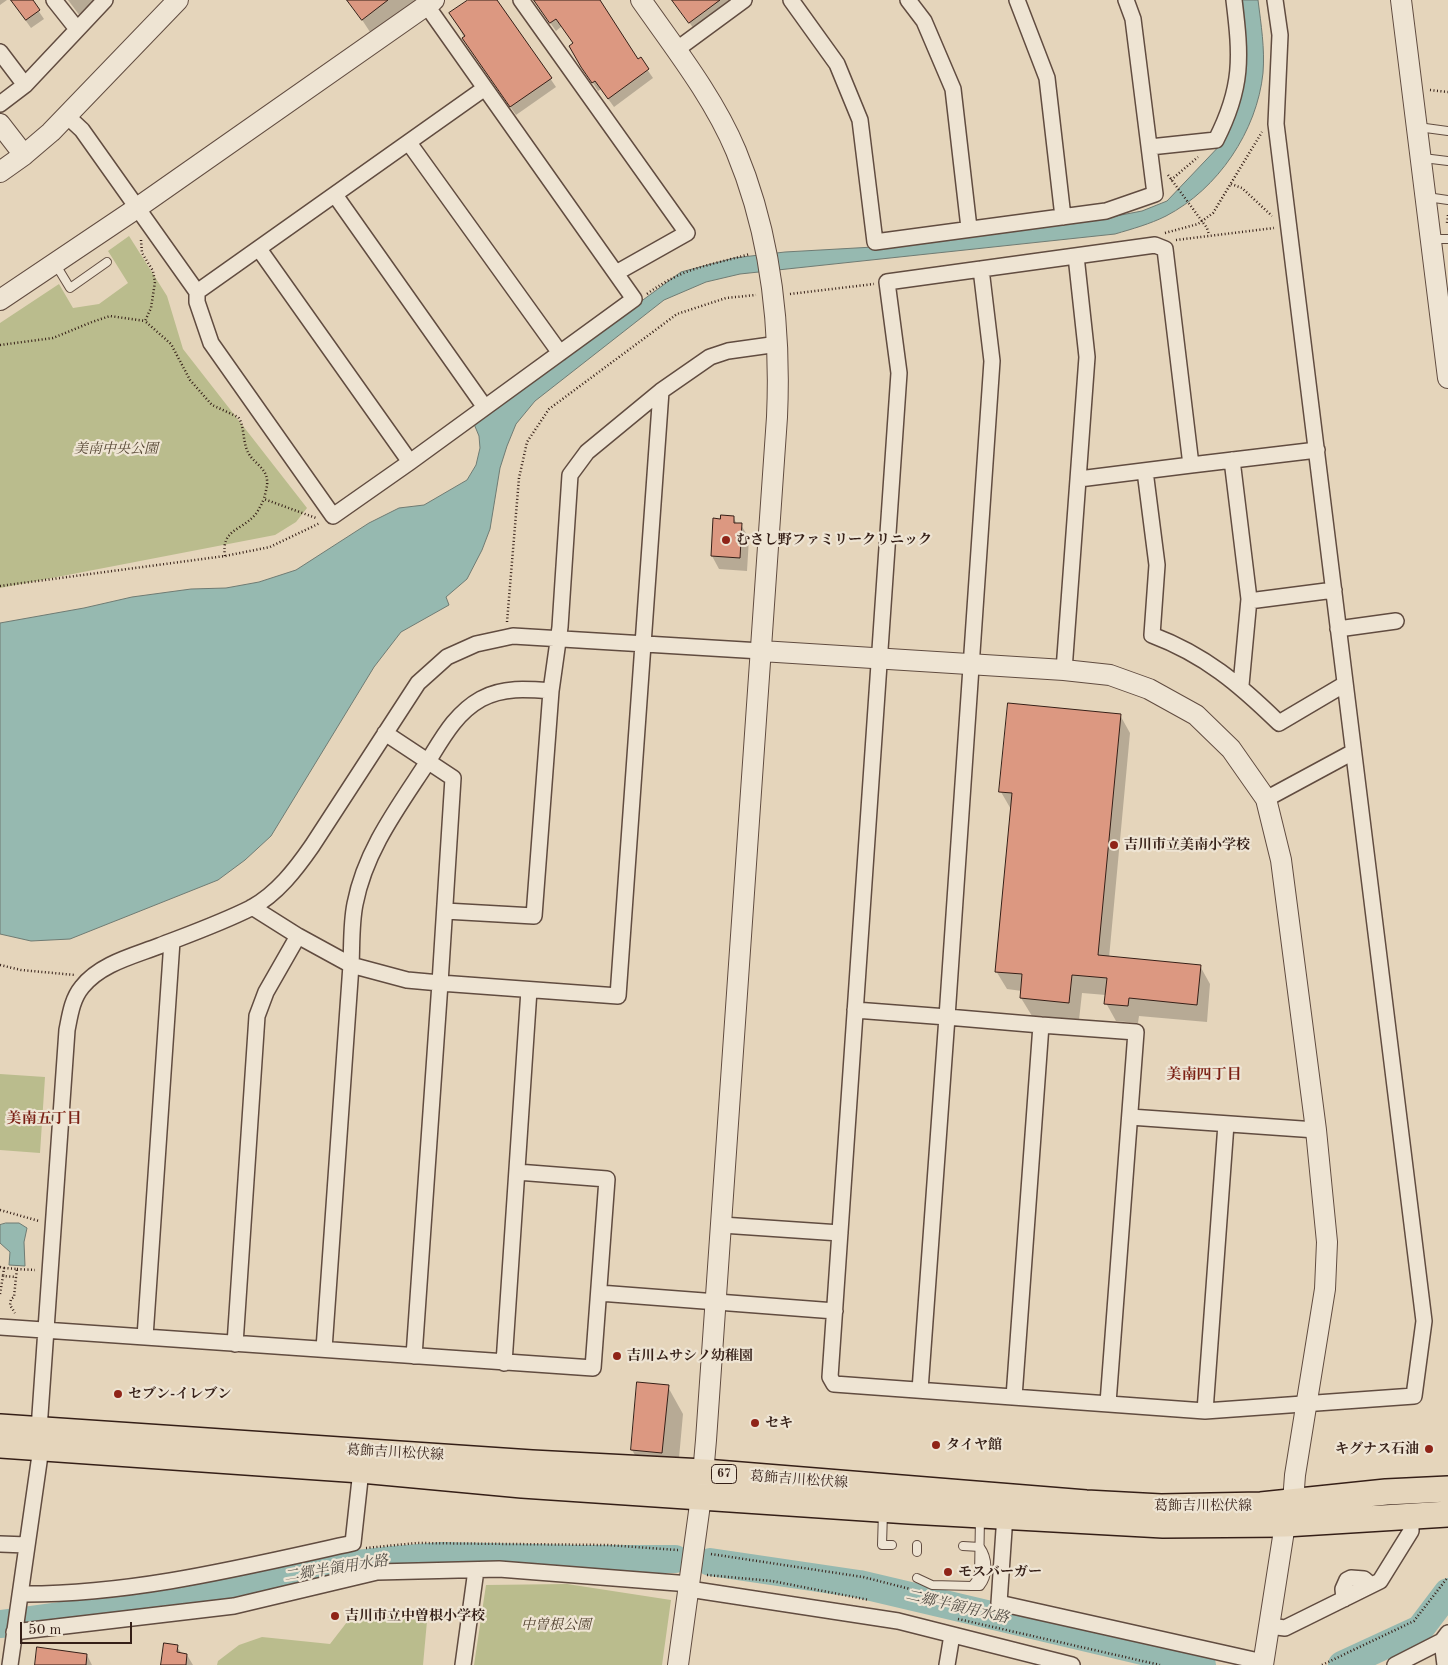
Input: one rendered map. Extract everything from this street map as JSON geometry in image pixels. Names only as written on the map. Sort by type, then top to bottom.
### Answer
[{"type":"main road","name":"葛飾吉川松伏線","points":[[0,1427],[40,1439],[522,1485],[1163,1525],[1289,1513],[1386,1492],[1448,1489]]},
{"type":"main road","name":"葛飾吉川松伏線","points":[[0,1445],[40,1439],[704,1472],[1096,1504],[1289,1513],[1411,1516],[1448,1514]]},
{"type":"street","points":[[54,0],[77,29]]},
{"type":"street","points":[[0,104],[25,85],[105,0]]},
{"type":"street","points":[[0,172],[24,156],[67,116],[178,0]]},
{"type":"street","points":[[521,0],[686,233],[616,274]]},
{"type":"street","points":[[641,0],[708,98],[736,151],[753,250],[778,344],[777,417],[762,652],[704,1472],[678,1665]]},
{"type":"street","points":[[676,50],[744,0]]},
{"type":"street","points":[[791,0],[838,64],[860,120],[875,242],[1106,211],[1155,194],[1133,19],[1126,0]]},
{"type":"street","points":[[908,0],[924,21],[953,89],[969,228]]},
{"type":"street","points":[[1016,0],[1047,78],[1062,217]]},
{"type":"street","points":[[1150,147],[1216,140],[1232,104],[1237,87],[1240,62],[1234,0]]},
{"type":"street","points":[[1191,466],[1165,249],[1160,245],[887,282],[899,373],[830,1377],[834,1384],[1205,1411],[1414,1396],[1424,1321],[1316,450],[1283,227],[1276,124],[1280,35],[1276,0]]},
{"type":"street","points":[[1401,0],[1425,197],[1439,239],[1448,378]]},
{"type":"street","points":[[0,300],[137,208],[431,3],[485,88],[634,299],[333,516],[211,344],[197,302],[197,292],[137,208],[82,130],[67,116]]},
{"type":"street","points":[[0,52],[25,85]]},
{"type":"street","points":[[197,292],[485,88]]},
{"type":"street","points":[[0,124],[24,156]]},
{"type":"street","points":[[409,143],[560,353]]},
{"type":"street","points":[[335,196],[484,406]]},
{"type":"street","points":[[259,249],[410,462]]},
{"type":"street","points":[[1064,670],[1087,358],[1076,256]]},
{"type":"street","points":[[920,1390],[992,361],[981,269]]},
{"type":"street","points":[[445,912],[534,916],[570,475],[587,452],[661,391],[710,357],[728,351],[778,344]]},
{"type":"street","points":[[252,907],[298,936],[351,965],[399,978],[440,984],[618,996],[661,391]]},
{"type":"street","points":[[1079,479],[1316,450]]},
{"type":"street","points":[[1232,460],[1249,601],[1241,685]]},
{"type":"street","points":[[1145,471],[1157,565],[1152,635],[1177,644],[1223,672],[1241,685],[1278,723],[1345,684]]},
{"type":"street","points":[[1249,601],[1334,590]]},
{"type":"street","points":[[1338,629],[1396,622]]},
{"type":"street","points":[[10,1665],[9,1639],[19,1600],[40,1439],[67,1030],[72,1006],[81,987],[115,963],[252,907],[277,889],[297,867],[418,683],[448,657],[476,644],[513,636],[1064,670],[1110,675],[1149,689],[1196,715],[1231,749],[1266,799],[1281,860],[1316,1130],[1327,1242],[1325,1288],[1263,1663],[999,1603],[993,1515]]},
{"type":"street","points":[[324,1349],[355,905],[369,859],[384,827],[450,726],[460,715],[481,699],[509,690],[551,691]]},
{"type":"street","points":[[385,732],[453,778],[414,1356]]},
{"type":"street","points":[[1266,799],[1353,752]]},
{"type":"street","points":[[235,1344],[257,1016],[266,992],[298,936]]},
{"type":"street","points":[[145,1337],[172,941]]},
{"type":"street","points":[[504,1362],[529,990]]},
{"type":"street","points":[[855,1010],[1136,1032],[1108,1403]]},
{"type":"street","points":[[1014,1397],[1040,1025]]},
{"type":"street","points":[[1130,1116],[1316,1130]]},
{"type":"street","points":[[1205,1411],[1226,1124]]},
{"type":"street","points":[[0,1327],[593,1368],[607,1179],[517,1172]]},
{"type":"street","points":[[722,1225],[840,1233]]},
{"type":"street","points":[[599,1294],[835,1311]]},
{"type":"street","points":[[19,1600],[185,1578],[352,1543],[361,1470]]},
{"type":"street","points":[[1269,1626],[1286,1628],[1380,1581],[1411,1531],[1411,1516]]},
{"type":"street","points":[[0,1544],[27,1545]]},
{"type":"street","points":[[9,1639],[234,1606],[377,1572],[476,1570],[549,1572],[689,1586],[898,1621],[1072,1665]]},
{"type":"street","points":[[463,1665],[476,1570]]},
{"type":"street","points":[[947,1665],[952,1635]]},
{"type":"street","points":[[1395,1665],[1445,1637],[1445,1665]]},
{"type":"lane","points":[[1416,127],[1448,131]]},
{"type":"lane","points":[[1420,158],[1448,161]]},
{"type":"lane","points":[[1425,197],[1448,200]]},
{"type":"lane","points":[[55,263],[70,288],[107,262]]},
{"type":"lane","points":[[882,1547],[883,1509]]},
{"type":"lane","points":[[917,1578],[932,1584],[972,1586],[979,1577],[980,1547],[993,1515]]},
{"type":"lane","points":[[874,1542],[882,1547],[892,1545]]},
{"type":"lane","points":[[963,1546],[980,1547]]},
{"type":"path","points":[[1276,124],[1266,125],[1213,213],[1202,221],[1186,228],[1168,231],[1161,236],[1160,245],[1170,241],[1209,235],[1283,227]]},
{"type":"path","points":[[1168,183],[1173,181],[1203,151],[1202,142]]},
{"type":"path","points":[[1167,174],[1202,221],[1209,235]]},
{"type":"path","points":[[1231,184],[1242,188],[1283,227]]},
{"type":"path","points":[[136,235],[142,242],[142,253],[153,271],[155,282],[151,308],[145,321]]},
{"type":"path","points":[[634,299],[644,296],[670,278],[692,268],[753,250]]},
{"type":"path","points":[[507,626],[519,478],[527,442],[535,427],[549,409],[677,314],[726,298],[887,282]]},
{"type":"path","points":[[0,345],[53,338],[110,316],[145,321],[171,344],[190,380],[212,405],[241,420],[241,432],[249,454],[264,471],[267,479],[264,499],[253,517],[236,528],[226,538],[226,556]]},
{"type":"path","points":[[0,586],[226,556],[270,547],[324,521],[264,499]]},
{"type":"path","points":[[0,965],[21,970],[76,976]]},
{"type":"path","points":[[0,1210],[43,1222]]},
{"type":"path","points":[[0,1294],[3,1276],[2,1268],[40,1270]]},
{"type":"path","points":[[17,1269],[14,1297],[11,1299],[10,1305],[17,1315]]},
{"type":"path","points":[[3,1276],[16,1277]]},
{"type":"path","points":[[707,1553],[863,1577],[918,1591]]},
{"type":"path","points":[[1322,1665],[1414,1622],[1448,1577]]},
{"type":"path","points":[[937,1596],[993,1610]]},
{"type":"green space","name":"美南中央公園","points":[[129,236],[167,296],[183,349],[307,508],[296,522],[275,535],[0,588],[0,323],[59,284],[73,308],[99,304],[128,283],[108,251]]},
{"type":"green space","points":[[0,1074],[45,1077],[40,1153],[0,1150]]},
{"type":"green space","name":"中曽根公園","points":[[567,1584],[671,1600],[662,1665],[474,1665],[486,1585]]},
{"type":"green space","points":[[354,1613],[427,1621],[423,1665],[217,1665],[218,1661],[239,1645],[262,1637],[330,1644]]},
{"type":"water","points":[[1239,0],[1258,0],[1263,55],[1263,73],[1259,95],[1253,116],[1232,156],[1218,174],[1185,204],[1160,219],[1115,234],[740,274],[706,282],[664,300],[535,401],[516,424],[500,468],[490,529],[482,550],[467,579],[446,597],[449,605],[401,632],[374,667],[271,836],[245,860],[218,880],[70,939],[31,941],[0,934],[0,623],[84,608],[132,597],[191,589],[226,588],[259,582],[296,570],[369,523],[399,508],[424,505],[467,480],[476,465],[480,448],[479,436],[474,424],[681,272],[734,258],[785,252],[909,245],[1095,220],[1142,211],[1167,201],[1225,140],[1240,102],[1243,80]]},
{"type":"water","points":[[19,1223],[27,1228],[24,1242],[25,1266],[9,1265],[10,1252],[0,1243],[0,1225]]},
{"type":"building","points":[[11,0],[33,0],[40,10],[26,20]]},
{"type":"building","points":[[347,0],[388,0],[362,20]]},
{"type":"building","points":[[468,0],[497,0],[552,78],[510,107],[462,38],[465,36],[449,13]]},
{"type":"building","points":[[534,0],[600,0],[638,59],[641,57],[649,69],[608,99],[595,81],[592,83],[581,67],[569,46],[573,43],[556,19],[550,23]]},
{"type":"building","points":[[672,0],[720,0],[689,23]]},
{"type":"building","name":"むさし野ファミリークリニック","points":[[721,515],[734,516],[734,523],[742,523],[740,558],[711,556],[713,518],[720,519]]},
{"type":"building","points":[[1008,703],[1121,714],[1098,955],[1201,965],[1197,1005],[1129,998],[1128,1006],[1104,1004],[1107,978],[1072,975],[1069,1003],[1020,998],[1022,974],[995,972],[1012,793],[999,792]]},
{"type":"building","points":[[637,1382],[669,1385],[662,1453],[631,1450]]},
{"type":"building","points":[[164,1643],[178,1645],[177,1652],[187,1654],[186,1665],[161,1665]]},
{"type":"building","points":[[37,1647],[87,1654],[86,1665],[35,1665]]},
{"type":"waterway","name":"二郷半領用水路","points":[[0,1624],[150,1604],[340,1566],[393,1560],[443,1556],[675,1559]]},
{"type":"waterway","name":"二郷半領用水路","points":[[710,1562],[859,1584],[1202,1665]]},
{"type":"waterway","name":"二郷半領用水路","points":[[1342,1665],[1420,1629],[1448,1592]]},
{"type":"place","name":"むさし野ファミリークリニック","points":[[726,540]]},
{"type":"place","name":"吉川市立美南小学校","points":[[1114,845]]},
{"type":"place","name":"吉川ムサシノ幼稚園","points":[[617,1356]]},
{"type":"place","name":"セブン-イレブン","points":[[118,1394]]},
{"type":"place","name":"セキ","points":[[755,1423]]},
{"type":"place","name":"タイヤ館","points":[[936,1445]]},
{"type":"place","name":"キグナス石油","points":[[1429,1449]]},
{"type":"place","name":"モスバーガー","points":[[948,1572]]},
{"type":"place","name":"吉川市立中曽根小学校","points":[[335,1616]]},
{"type":"district","name":"美南四丁目","points":[[1204,1075]]},
{"type":"district","name":"美南五丁目","points":[[44,1119]]}]
